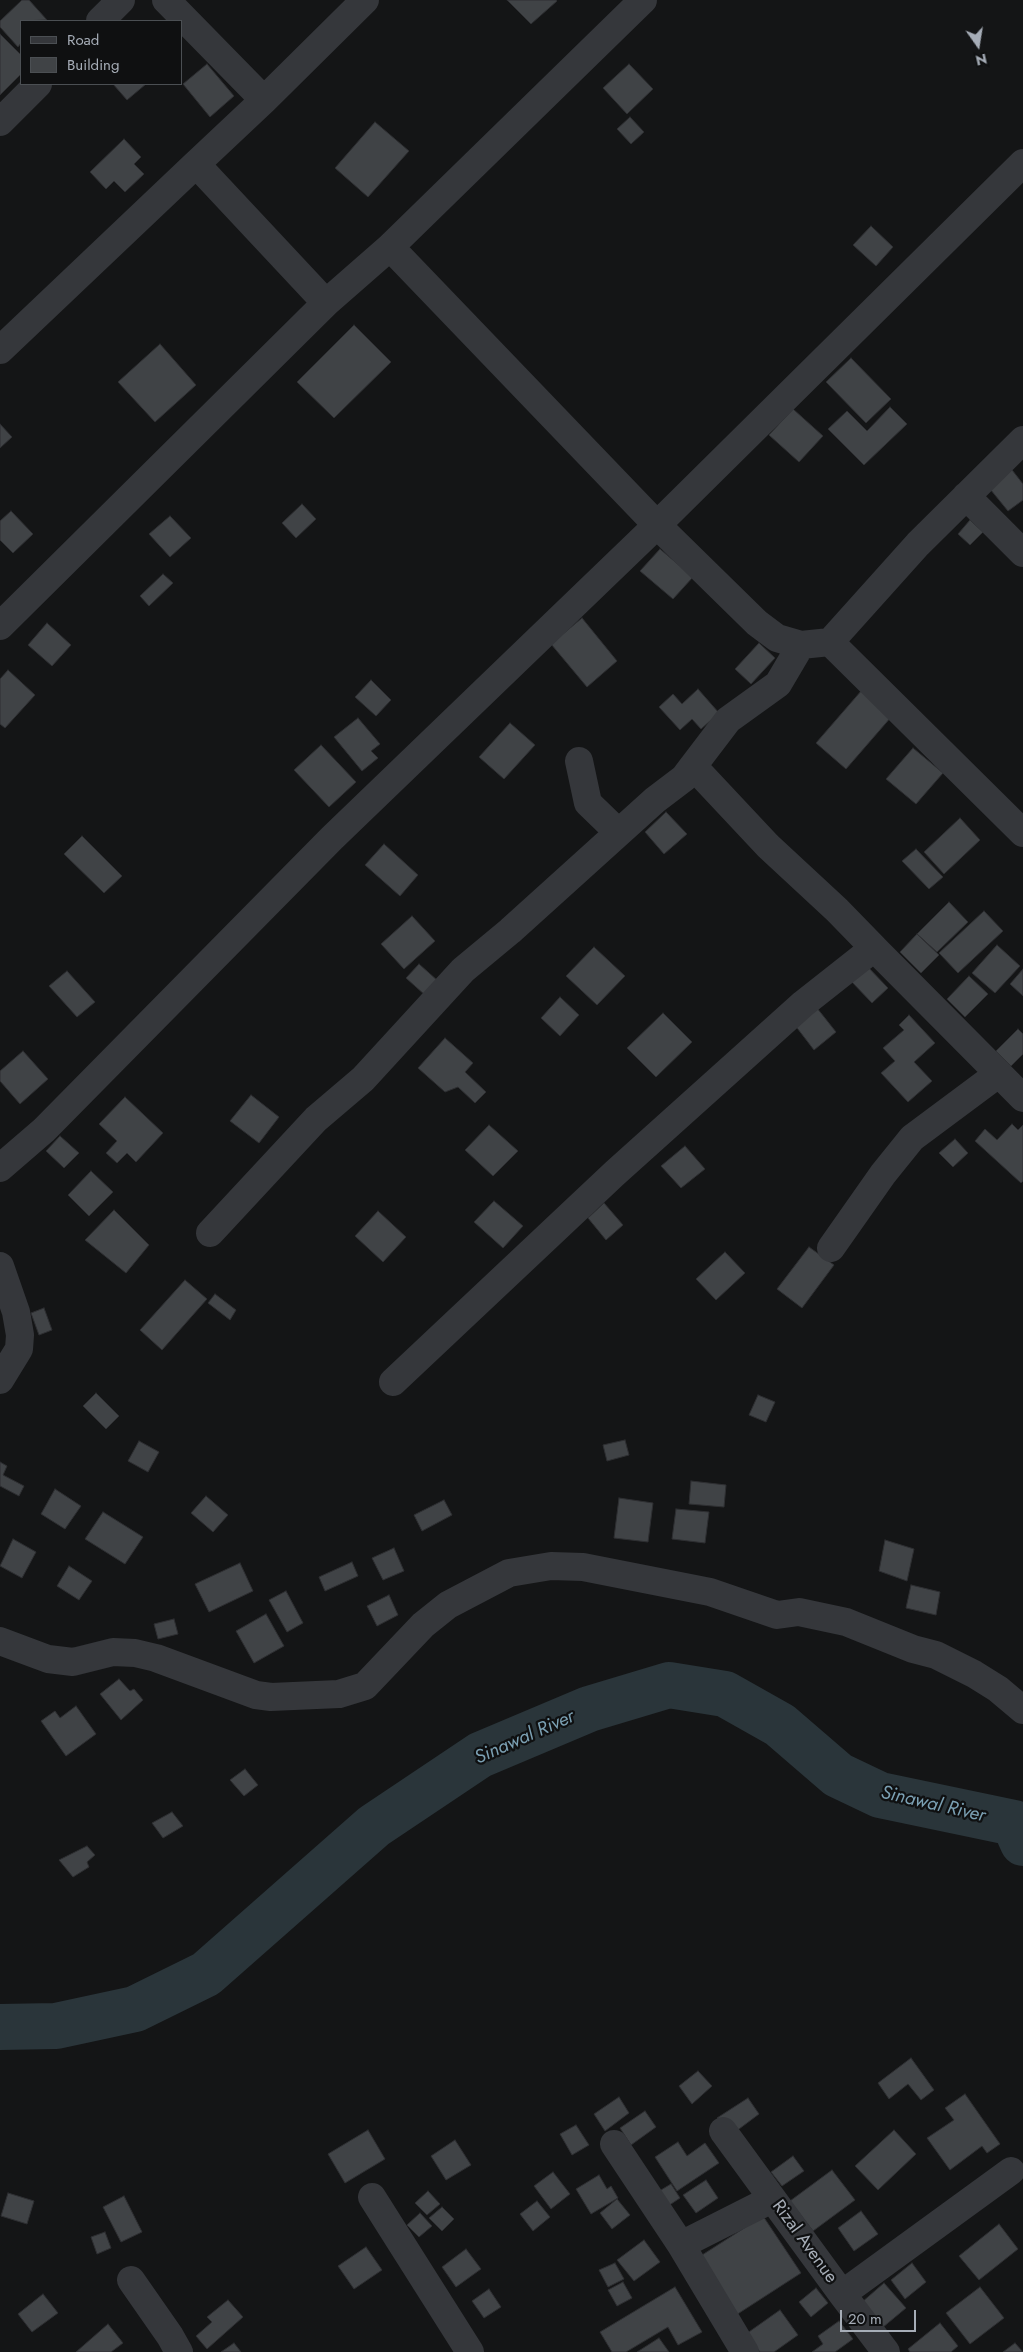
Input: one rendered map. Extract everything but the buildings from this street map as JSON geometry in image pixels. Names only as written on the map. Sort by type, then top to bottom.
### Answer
[{"type":"street","points":[[101,20],[121,0]]},
{"type":"street","points":[[166,0],[264,100]]},
{"type":"street","points":[[0,350],[264,100],[365,0]]},
{"type":"street","points":[[0,626],[326,303],[390,247],[643,0]]},
{"type":"street","points":[[0,122],[37,85]]},
{"type":"street","points":[[0,1168],[44,1130],[332,838],[657,525],[1023,163]]},
{"type":"street","points":[[196,164],[326,303]]},
{"type":"street","points":[[390,247],[657,525],[757,623],[777,638],[801,645],[830,642],[918,544],[1023,440]]},
{"type":"street","points":[[966,496],[1023,552]]},
{"type":"street","points":[[830,642],[1023,833]]},
{"type":"street","points":[[210,1233],[316,1119],[363,1079],[463,970],[510,931],[618,832],[684,778],[728,720],[778,684],[801,645]]},
{"type":"street","points":[[578,761],[588,803],[618,832]]},
{"type":"street","points":[[693,766],[768,846],[837,910],[1023,1098]]},
{"type":"street","points":[[393,1382],[637,1154],[803,1004],[874,948]]},
{"type":"street","points":[[831,1248],[883,1174],[912,1138],[998,1074]]},
{"type":"street","points":[[0,1380],[19,1349],[16,1312],[2,1283]]},
{"type":"street","points":[[0,1641],[48,1659],[73,1662],[113,1652],[135,1653],[156,1658],[256,1695],[271,1697],[339,1694],[365,1686],[423,1625],[448,1605],[509,1573],[551,1566],[583,1567],[710,1592],[776,1615],[799,1612],[846,1622],[913,1649],[936,1655],[974,1674],[998,1689],[1023,1710]]},
{"type":"street","name":"Rizal Avenue","points":[[723,2131],[886,2352]]},
{"type":"street","points":[[614,2144],[680,2245],[745,2352]]},
{"type":"street","points":[[842,2294],[1011,2171]]},
{"type":"street","points":[[372,2197],[470,2352]]},
{"type":"street","points":[[680,2245],[772,2199]]},
{"type":"street","points":[[131,2280],[179,2352]]},
{"type":"waterway","name":"Sinawal River","points":[[0,2027],[56,2026],[135,2009],[206,1974],[374,1826],[480,1755],[589,1709],[669,1685],[725,1694],[780,1725],[838,1775],[880,1795],[1014,1823],[1023,1843]]}]
